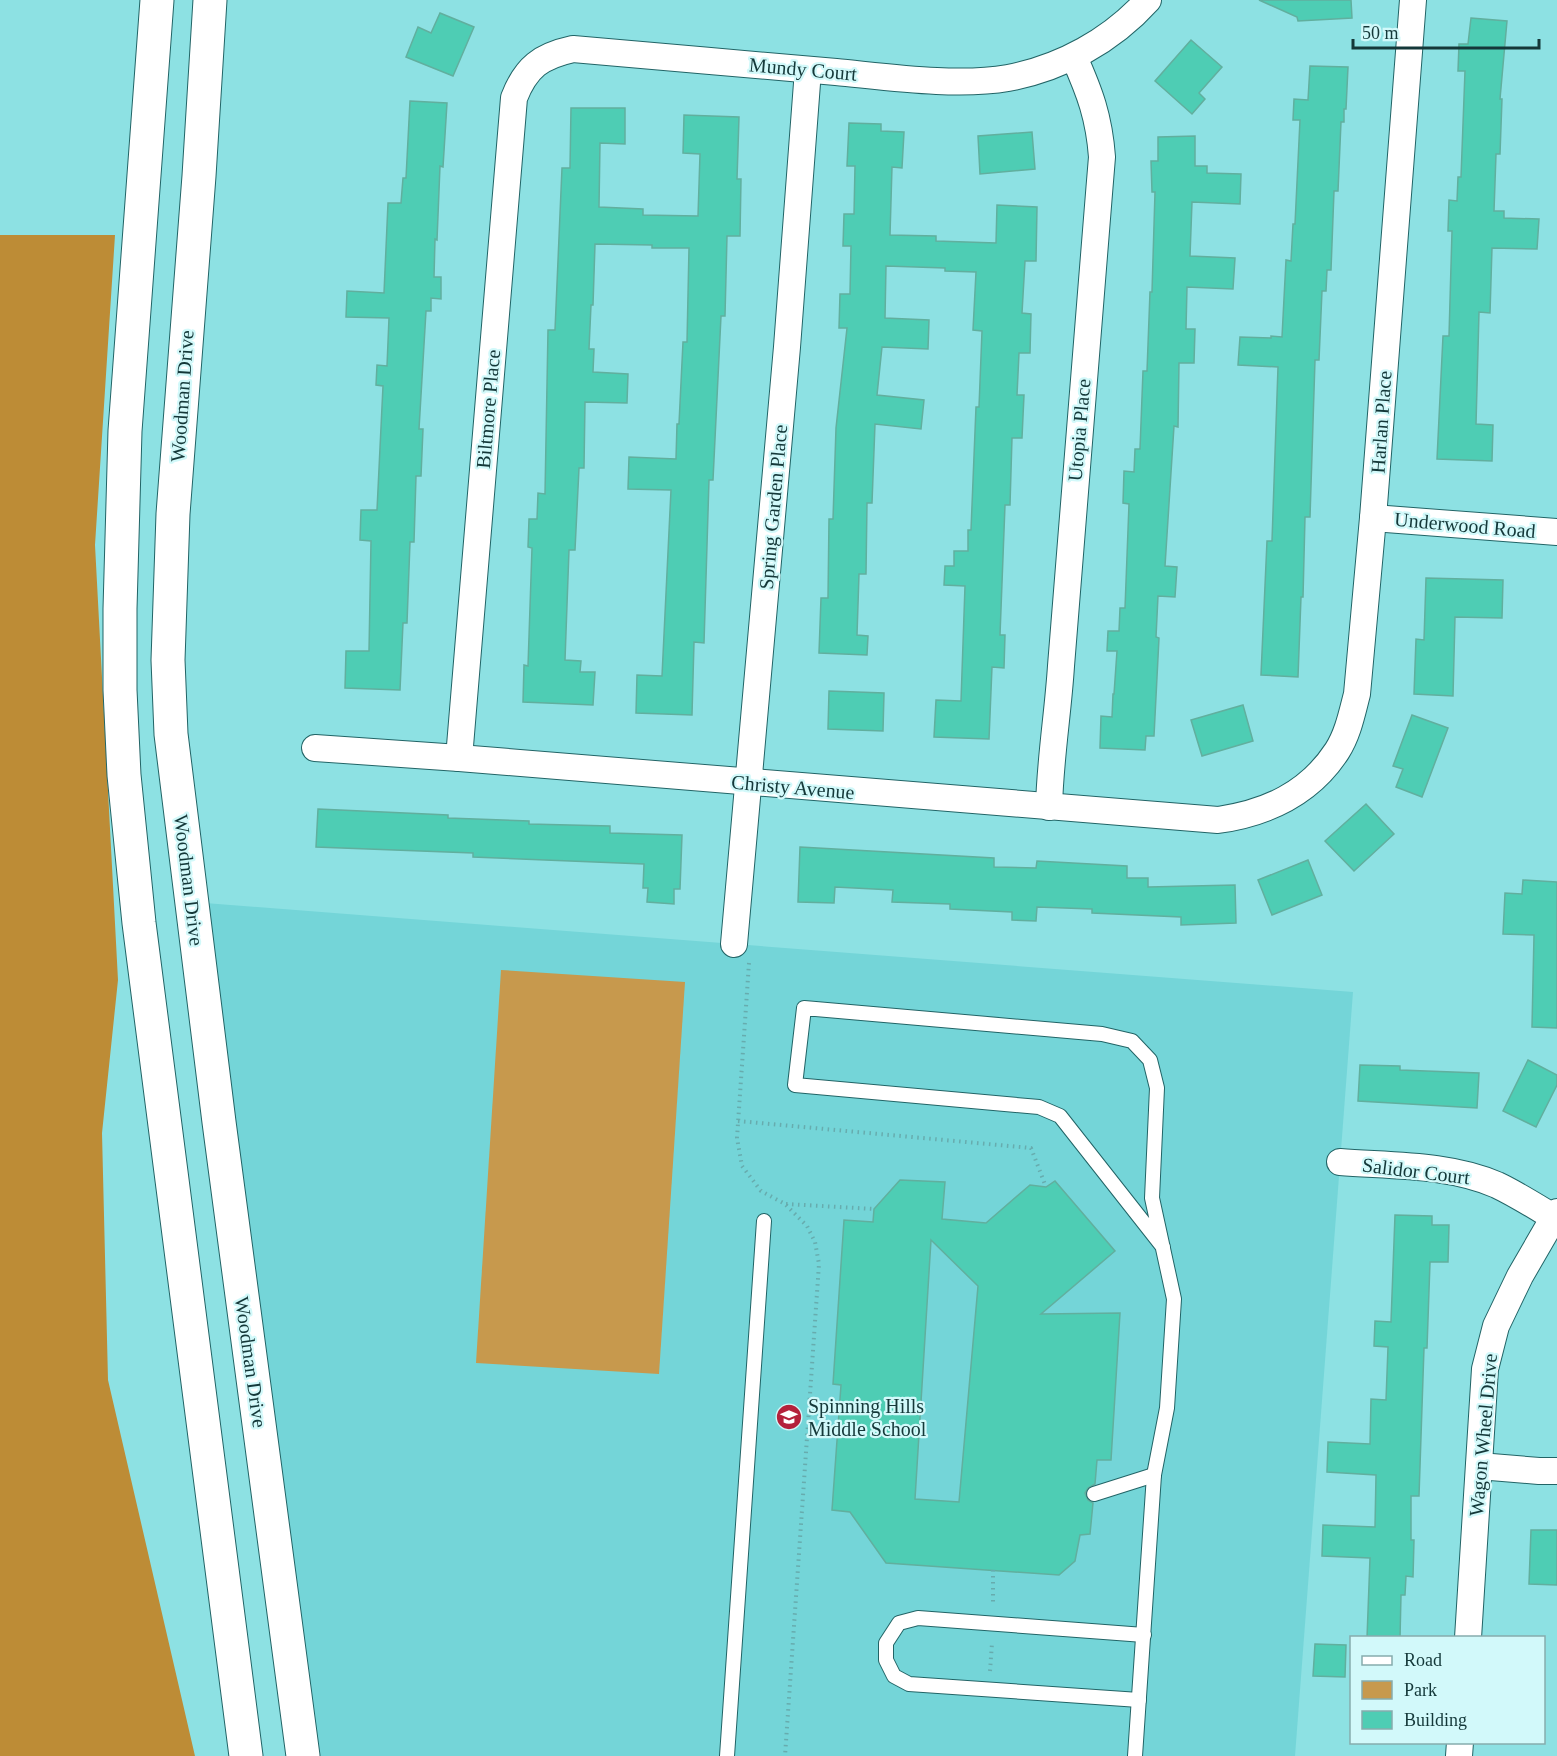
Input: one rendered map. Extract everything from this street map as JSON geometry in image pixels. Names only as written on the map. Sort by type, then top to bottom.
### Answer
[{"type":"main road","points":[[157,0],[125,443],[120,609],[120,690],[124,775],[139,923],[246,1756]]},
{"type":"main road","name":"Woodman Drive","points":[[210,0],[173,514],[168,660],[171,734],[303,1756]]},
{"type":"street","name":"Mundy Court","points":[[534,65],[556,53],[573,49],[901,78],[972,81],[1007,78],[1041,70],[1074,57],[1108,36],[1148,0]]},
{"type":"street","name":"Harlan Place","points":[[1271,808],[1293,796],[1321,771],[1338,750],[1350,723],[1357,694],[1413,0]]},
{"type":"street","name":"Utopia Place","points":[[1049,807],[1050,771],[1061,669],[1065,594],[1102,158],[1100,128],[1092,98],[1074,57]]},
{"type":"street","name":"Biltmore Place","points":[[459,758],[514,98],[521,82],[534,65]]},
{"type":"street","name":"Spring Garden Place","points":[[734,944],[786,359],[808,70]]},
{"type":"street","name":"Underwood Road","points":[[1373,518],[1557,532]]},
{"type":"street","name":"Christy Avenue","points":[[315,748],[1218,820],[1245,816],[1271,808]]},
{"type":"street","name":"Salidor Court","points":[[1340,1162],[1434,1170],[1467,1176],[1496,1185],[1555,1214]]},
{"type":"street","name":"Wagon Wheel Drive","points":[[1468,1636],[1485,1369],[1496,1326],[1520,1276],[1555,1214]]},
{"type":"street","points":[[1479,1467],[1539,1472],[1557,1471]]},
{"type":"lane","points":[[1135,1756],[1154,1475],[1167,1408],[1174,1299],[1163,1246],[1152,1198],[1157,1088],[1150,1060],[1132,1041],[1102,1034],[804,1008],[795,1085],[1039,1107],[1060,1116],[1163,1246]]},
{"type":"lane","points":[[727,1756],[764,1221]]},
{"type":"lane","points":[[1094,1494],[1154,1475]]},
{"type":"lane","points":[[1139,1700],[909,1684],[894,1676],[886,1660],[886,1643],[899,1623],[918,1617],[1144,1635]]},
{"type":"path","points":[[734,944],[749,961],[737,1138],[742,1166],[761,1191],[785,1204],[807,1226],[815,1242],[819,1264],[785,1756]]},
{"type":"path","points":[[738,1121],[1031,1148],[1046,1187]]},
{"type":"path","points":[[785,1204],[874,1209]]},
{"type":"shaded area","points":[[0,235],[115,235],[95,545],[118,980],[102,1133],[108,1380],[195,1756],[0,1756]]},
{"type":"shaded area","name":"Spinning Hills Middle School","points":[[192,902],[1353,992],[1295,1756],[303,1756]]},
{"type":"green space","points":[[501,970],[685,982],[659,1374],[476,1363]]},
{"type":"building","points":[[1259,0],[1351,0],[1352,18],[1298,21],[1297,17]]},
{"type":"building","points":[[440,13],[474,27],[453,76],[406,57],[418,27],[431,33]]},
{"type":"building","points":[[1471,18],[1507,21],[1500,99],[1502,99],[1500,154],[1496,154],[1494,211],[1504,211],[1504,218],[1539,219],[1537,249],[1492,248],[1490,313],[1479,312],[1476,424],[1493,425],[1492,461],[1437,459],[1443,336],[1449,336],[1452,231],[1448,231],[1449,200],[1457,201],[1458,177],[1461,177],[1465,71],[1458,71],[1459,44],[1468,44]]},
{"type":"building","points":[[1191,40],[1222,67],[1199,93],[1205,99],[1192,114],[1155,81]]},
{"type":"building","points":[[1310,66],[1348,67],[1346,109],[1344,109],[1344,122],[1341,122],[1338,191],[1334,191],[1331,270],[1327,270],[1326,291],[1322,291],[1319,360],[1315,360],[1310,517],[1305,517],[1298,677],[1261,675],[1267,541],[1272,541],[1278,367],[1238,365],[1240,337],[1282,337],[1286,260],[1291,261],[1293,224],[1295,224],[1300,120],[1293,120],[1294,99],[1308,100]]},
{"type":"building","points":[[410,101],[447,103],[443,167],[440,166],[437,240],[435,239],[434,277],[441,277],[441,299],[431,298],[431,311],[426,311],[419,429],[423,429],[421,476],[416,476],[414,542],[410,542],[407,623],[403,623],[400,690],[345,688],[346,651],[369,651],[371,541],[360,540],[361,510],[377,510],[383,386],[376,385],[377,365],[387,366],[389,318],[346,317],[347,291],[384,293],[388,203],[401,203],[403,178],[406,178]]},
{"type":"building","points":[[571,108],[625,108],[625,144],[600,143],[599,207],[643,209],[643,215],[698,216],[700,154],[683,153],[684,115],[739,117],[737,179],[741,179],[740,236],[727,236],[725,316],[721,316],[713,480],[709,480],[704,643],[694,642],[692,715],[636,713],[637,675],[662,676],[671,490],[628,489],[629,457],[676,459],[683,342],[687,342],[689,248],[652,248],[652,245],[595,244],[589,349],[594,349],[593,372],[628,374],[627,403],[585,402],[584,468],[579,468],[575,550],[569,550],[565,660],[581,661],[580,672],[595,672],[593,705],[523,702],[524,665],[528,666],[532,548],[528,547],[529,519],[537,519],[538,493],[545,494],[548,330],[555,330],[562,168],[570,168]]},
{"type":"building","points":[[849,123],[881,124],[881,131],[904,132],[902,168],[892,167],[890,235],[936,236],[936,241],[996,243],[997,205],[1037,207],[1036,261],[1025,261],[1022,313],[1031,314],[1030,353],[1019,353],[1017,395],[1024,395],[1022,438],[1012,438],[1010,505],[1005,505],[1000,635],[1005,635],[1004,668],[992,667],[989,739],[934,737],[936,700],[961,701],[965,586],[944,585],[945,566],[954,566],[954,551],[968,551],[968,530],[971,530],[982,331],[973,330],[976,272],[945,271],[945,268],[886,266],[885,318],[929,320],[928,349],[882,347],[877,395],[924,400],[921,429],[875,424],[872,503],[867,503],[866,574],[859,574],[857,635],[868,636],[867,655],[819,653],[821,598],[828,598],[829,519],[833,519],[836,428],[847,328],[839,328],[840,294],[850,294],[851,246],[843,246],[844,214],[854,214],[855,166],[847,166]]},
{"type":"building","points":[[1032,132],[1035,169],[980,174],[978,136]]},
{"type":"building","points":[[1195,136],[1195,166],[1207,166],[1207,173],[1241,174],[1240,204],[1192,202],[1190,256],[1235,258],[1233,289],[1187,287],[1186,329],[1195,329],[1194,363],[1179,363],[1178,427],[1174,426],[1165,566],[1177,567],[1175,597],[1158,596],[1156,637],[1159,638],[1154,736],[1146,736],[1145,750],[1100,748],[1101,716],[1112,717],[1117,651],[1107,651],[1108,631],[1119,631],[1120,608],[1125,608],[1129,504],[1123,503],[1124,471],[1134,472],[1135,449],[1140,449],[1143,371],[1147,371],[1155,192],[1152,192],[1151,161],[1158,161],[1158,137]]},
{"type":"building","points":[[1426,578],[1503,580],[1502,618],[1455,617],[1453,696],[1414,694],[1416,639],[1424,640]]},
{"type":"building","points":[[829,691],[884,693],[883,731],[828,729]]},
{"type":"building","points":[[1243,705],[1253,741],[1202,756],[1191,720]]},
{"type":"building","points":[[1412,715],[1448,728],[1422,797],[1396,787],[1403,769],[1393,766]]},
{"type":"building","points":[[1366,804],[1394,834],[1354,871],[1325,841]]},
{"type":"building","points":[[318,809],[448,815],[448,818],[529,821],[529,824],[610,826],[610,833],[682,835],[680,889],[674,889],[674,904],[647,902],[648,888],[643,888],[644,864],[473,857],[473,853],[316,847]]},
{"type":"building","points":[[800,847],[994,858],[994,867],[1036,868],[1037,861],[1127,866],[1127,878],[1148,878],[1148,887],[1235,885],[1236,923],[1181,925],[1181,917],[1092,913],[1092,909],[1037,907],[1036,921],[1012,920],[1012,912],[950,909],[950,904],[892,902],[893,890],[835,887],[834,903],[798,902]]},
{"type":"building","points":[[1308,860],[1322,895],[1272,915],[1258,880]]},
{"type":"building","points":[[1523,880],[1557,882],[1557,1028],[1532,1027],[1534,935],[1503,934],[1505,893],[1522,894]]},
{"type":"building","points":[[1528,1060],[1557,1075],[1557,1085],[1536,1127],[1503,1111]]},
{"type":"building","points":[[1360,1065],[1400,1066],[1400,1070],[1479,1073],[1477,1108],[1358,1101]]},
{"type":"building","name":"Spinning Hills Middle School","points":[[900,1180],[945,1182],[942,1219],[986,1223],[1030,1185],[1046,1187],[1055,1181],[1115,1251],[1041,1314],[1120,1313],[1111,1460],[1097,1460],[1095,1484],[1085,1493],[1088,1500],[1093,1503],[1090,1534],[1080,1535],[1075,1561],[1059,1575],[886,1563],[850,1512],[832,1510],[841,1385],[833,1384],[844,1220],[873,1222],[874,1209]],"holes":[[[931,1240],[978,1286],[959,1502],[915,1499]]]},
{"type":"building","points":[[1395,1215],[1432,1216],[1432,1225],[1449,1225],[1448,1262],[1430,1262],[1427,1348],[1424,1348],[1419,1496],[1411,1496],[1411,1540],[1414,1540],[1413,1577],[1406,1576],[1405,1595],[1401,1595],[1400,1636],[1367,1636],[1370,1558],[1322,1556],[1323,1525],[1375,1527],[1376,1475],[1327,1472],[1328,1442],[1370,1444],[1371,1399],[1386,1400],[1388,1347],[1374,1346],[1375,1321],[1391,1322]]},
{"type":"building","points":[[1531,1530],[1557,1530],[1557,1585],[1529,1584]]},
{"type":"building","points":[[1315,1644],[1346,1645],[1345,1677],[1313,1676]]},
{"type":"place","name":"Spinning Hills Middle School","points":[[789,1417]]}]
